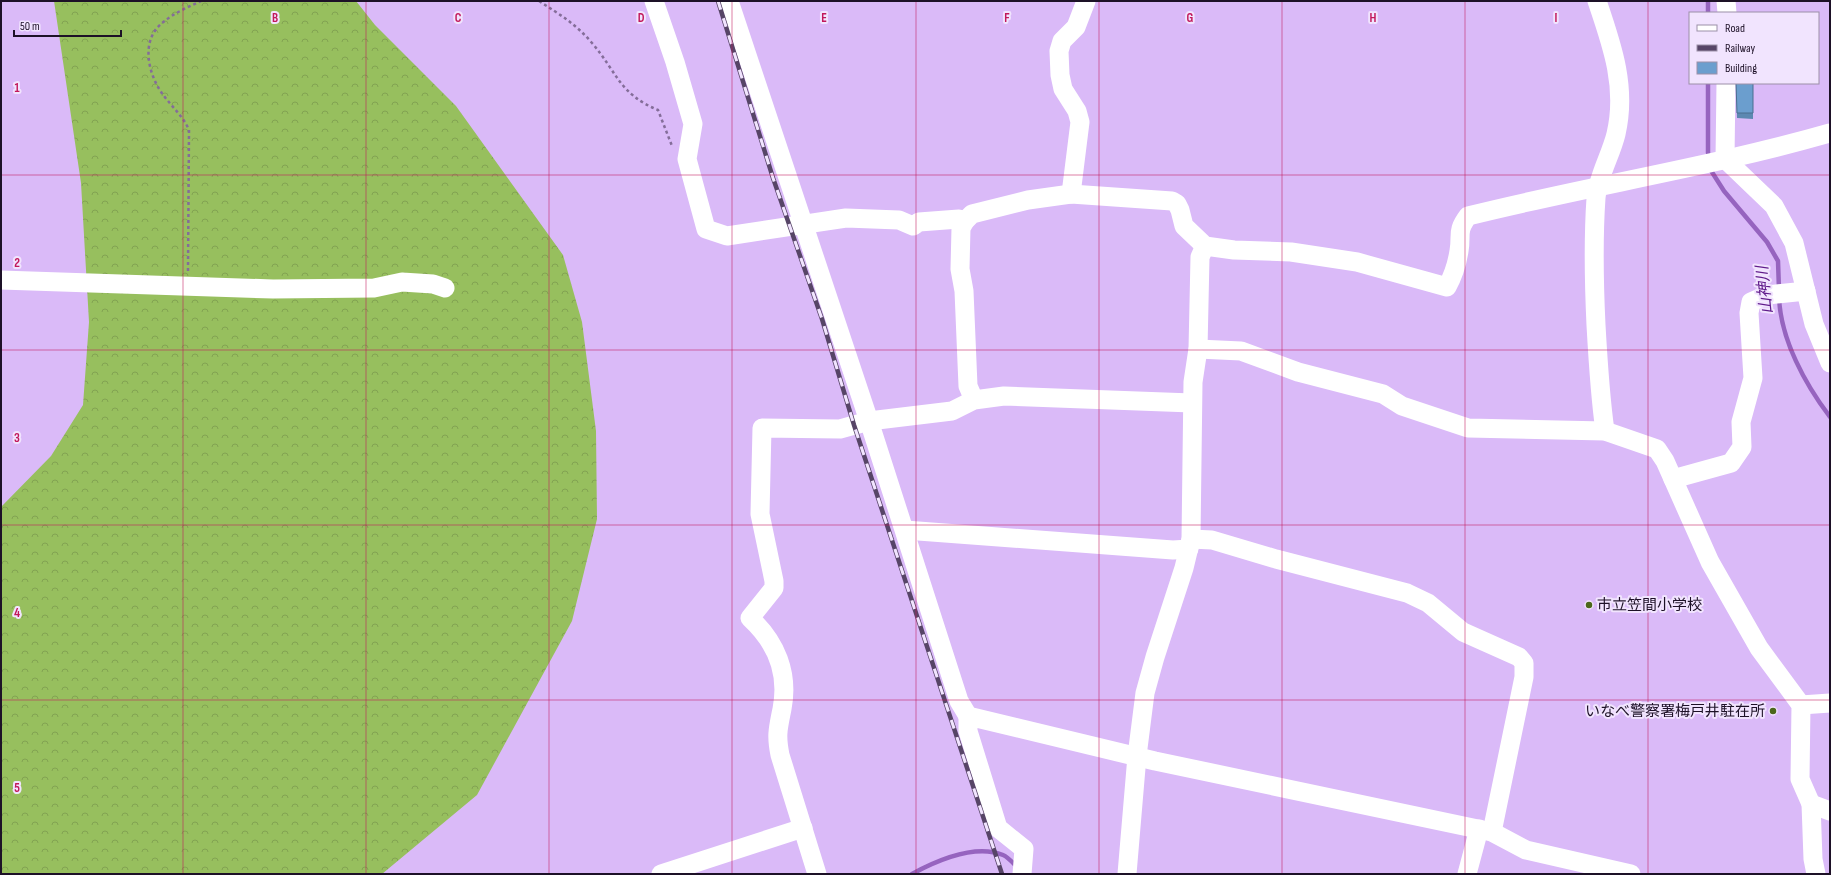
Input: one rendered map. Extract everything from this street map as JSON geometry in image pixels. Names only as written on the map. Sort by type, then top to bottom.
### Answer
[{"type":"street","points":[[654,1],[675,62],[693,124],[687,159],[706,229],[727,236],[846,218],[899,220],[913,226],[918,222],[959,219],[965,221]]},
{"type":"street","points":[[729,1],[905,530],[959,701],[968,716],[968,731],[998,828],[1024,849],[1023,867]]},
{"type":"street","points":[[1071,194],[1080,122],[1077,111],[1063,89],[1060,75],[1059,50],[1062,42],[1076,27],[1086,1]]},
{"type":"street","points":[[1598,1],[1615,55],[1619,78],[1620,105],[1616,134],[1596,196],[1593,259],[1598,362],[1605,431]]},
{"type":"street","points":[[1726,1],[1727,12]]},
{"type":"street","points":[[1726,84],[1725,159],[1774,206],[1794,243],[1814,324],[1830,363]]},
{"type":"street","points":[[974,400],[968,386],[964,291],[960,269],[961,228],[972,214],[1021,201],[1071,194],[1172,201],[1177,204],[1180,210],[1184,226],[1205,246],[1234,250],[1291,252],[1356,262],[1447,287],[1452,277],[1459,251],[1460,226],[1468,216],[1599,186],[1778,148],[1830,133]]},
{"type":"street","points":[[1127,874],[1137,756],[1145,692],[1190,544],[1193,382],[1198,349],[1200,257],[1205,246]]},
{"type":"street","points":[[1,280],[273,289],[374,288],[402,282],[433,284],[445,288]]},
{"type":"street","points":[[1673,479],[1731,462],[1742,447],[1741,422],[1753,378],[1748,313],[1750,302],[1767,295],[1806,291]]},
{"type":"street","points":[[1198,349],[1241,351],[1298,372],[1383,394],[1402,406],[1468,428],[1605,431],[1657,449],[1673,479],[1710,562],[1760,648],[1801,705],[1800,779],[1811,804],[1813,859],[1816,874]]},
{"type":"street","points":[[817,874],[776,738],[783,698],[782,668],[777,653],[763,630],[750,618],[774,588],[774,581],[760,514],[762,428],[840,429],[869,421],[952,411],[974,400],[1004,396],[1192,403]]},
{"type":"street","points":[[905,530],[1173,550],[1190,544],[1212,540],[1407,593],[1428,603],[1463,632],[1519,657],[1524,663],[1524,677],[1485,831],[1467,874]]},
{"type":"street","points":[[1801,705],[1830,703]]},
{"type":"street","points":[[968,716],[983,721],[1137,756],[1485,831],[1526,850],[1631,874]]},
{"type":"street","points":[[1811,804],[1830,811]]},
{"type":"street","points":[[661,874],[803,828]]},
{"type":"path","points":[[188,286],[189,130],[186,121],[164,96],[153,78],[149,67],[149,50],[157,29],[182,10],[201,1]]},
{"type":"path","points":[[539,1],[570,21],[593,43],[628,92],[642,103],[658,110],[672,148]]},
{"type":"green space","points":[[54,1],[356,1],[375,25],[456,106],[563,255],[582,322],[596,431],[597,519],[572,621],[477,795],[382,874],[1,874],[1,507],[51,456],[83,405],[89,322],[81,183]]},
{"type":"building","points":[[1736,84],[1753,84],[1753,113],[1737,113]]},
{"type":"waterway","name":"山神川","points":[[1708,1],[1708,12]]},
{"type":"waterway","name":"山神川","points":[[1708,84],[1708,153]]},
{"type":"waterway","name":"山神川","points":[[1710,169],[1724,191],[1767,242],[1778,261],[1779,290]]},
{"type":"waterway","name":"山神川","points":[[1779,298],[1784,330],[1789,345],[1803,376],[1830,417]]},
{"type":"waterway","points":[[912,874],[944,859],[968,853],[980,852],[992,852],[1003,855],[1017,867]]},
{"type":"railway","points":[[718,1],[773,178],[822,319],[854,425],[1002,874]]},
{"type":"place","name":"市立笠間小学校","points":[[1589,605]]},
{"type":"place","name":"いなべ警察署梅戸井駐在所","points":[[1773,711]]}]
